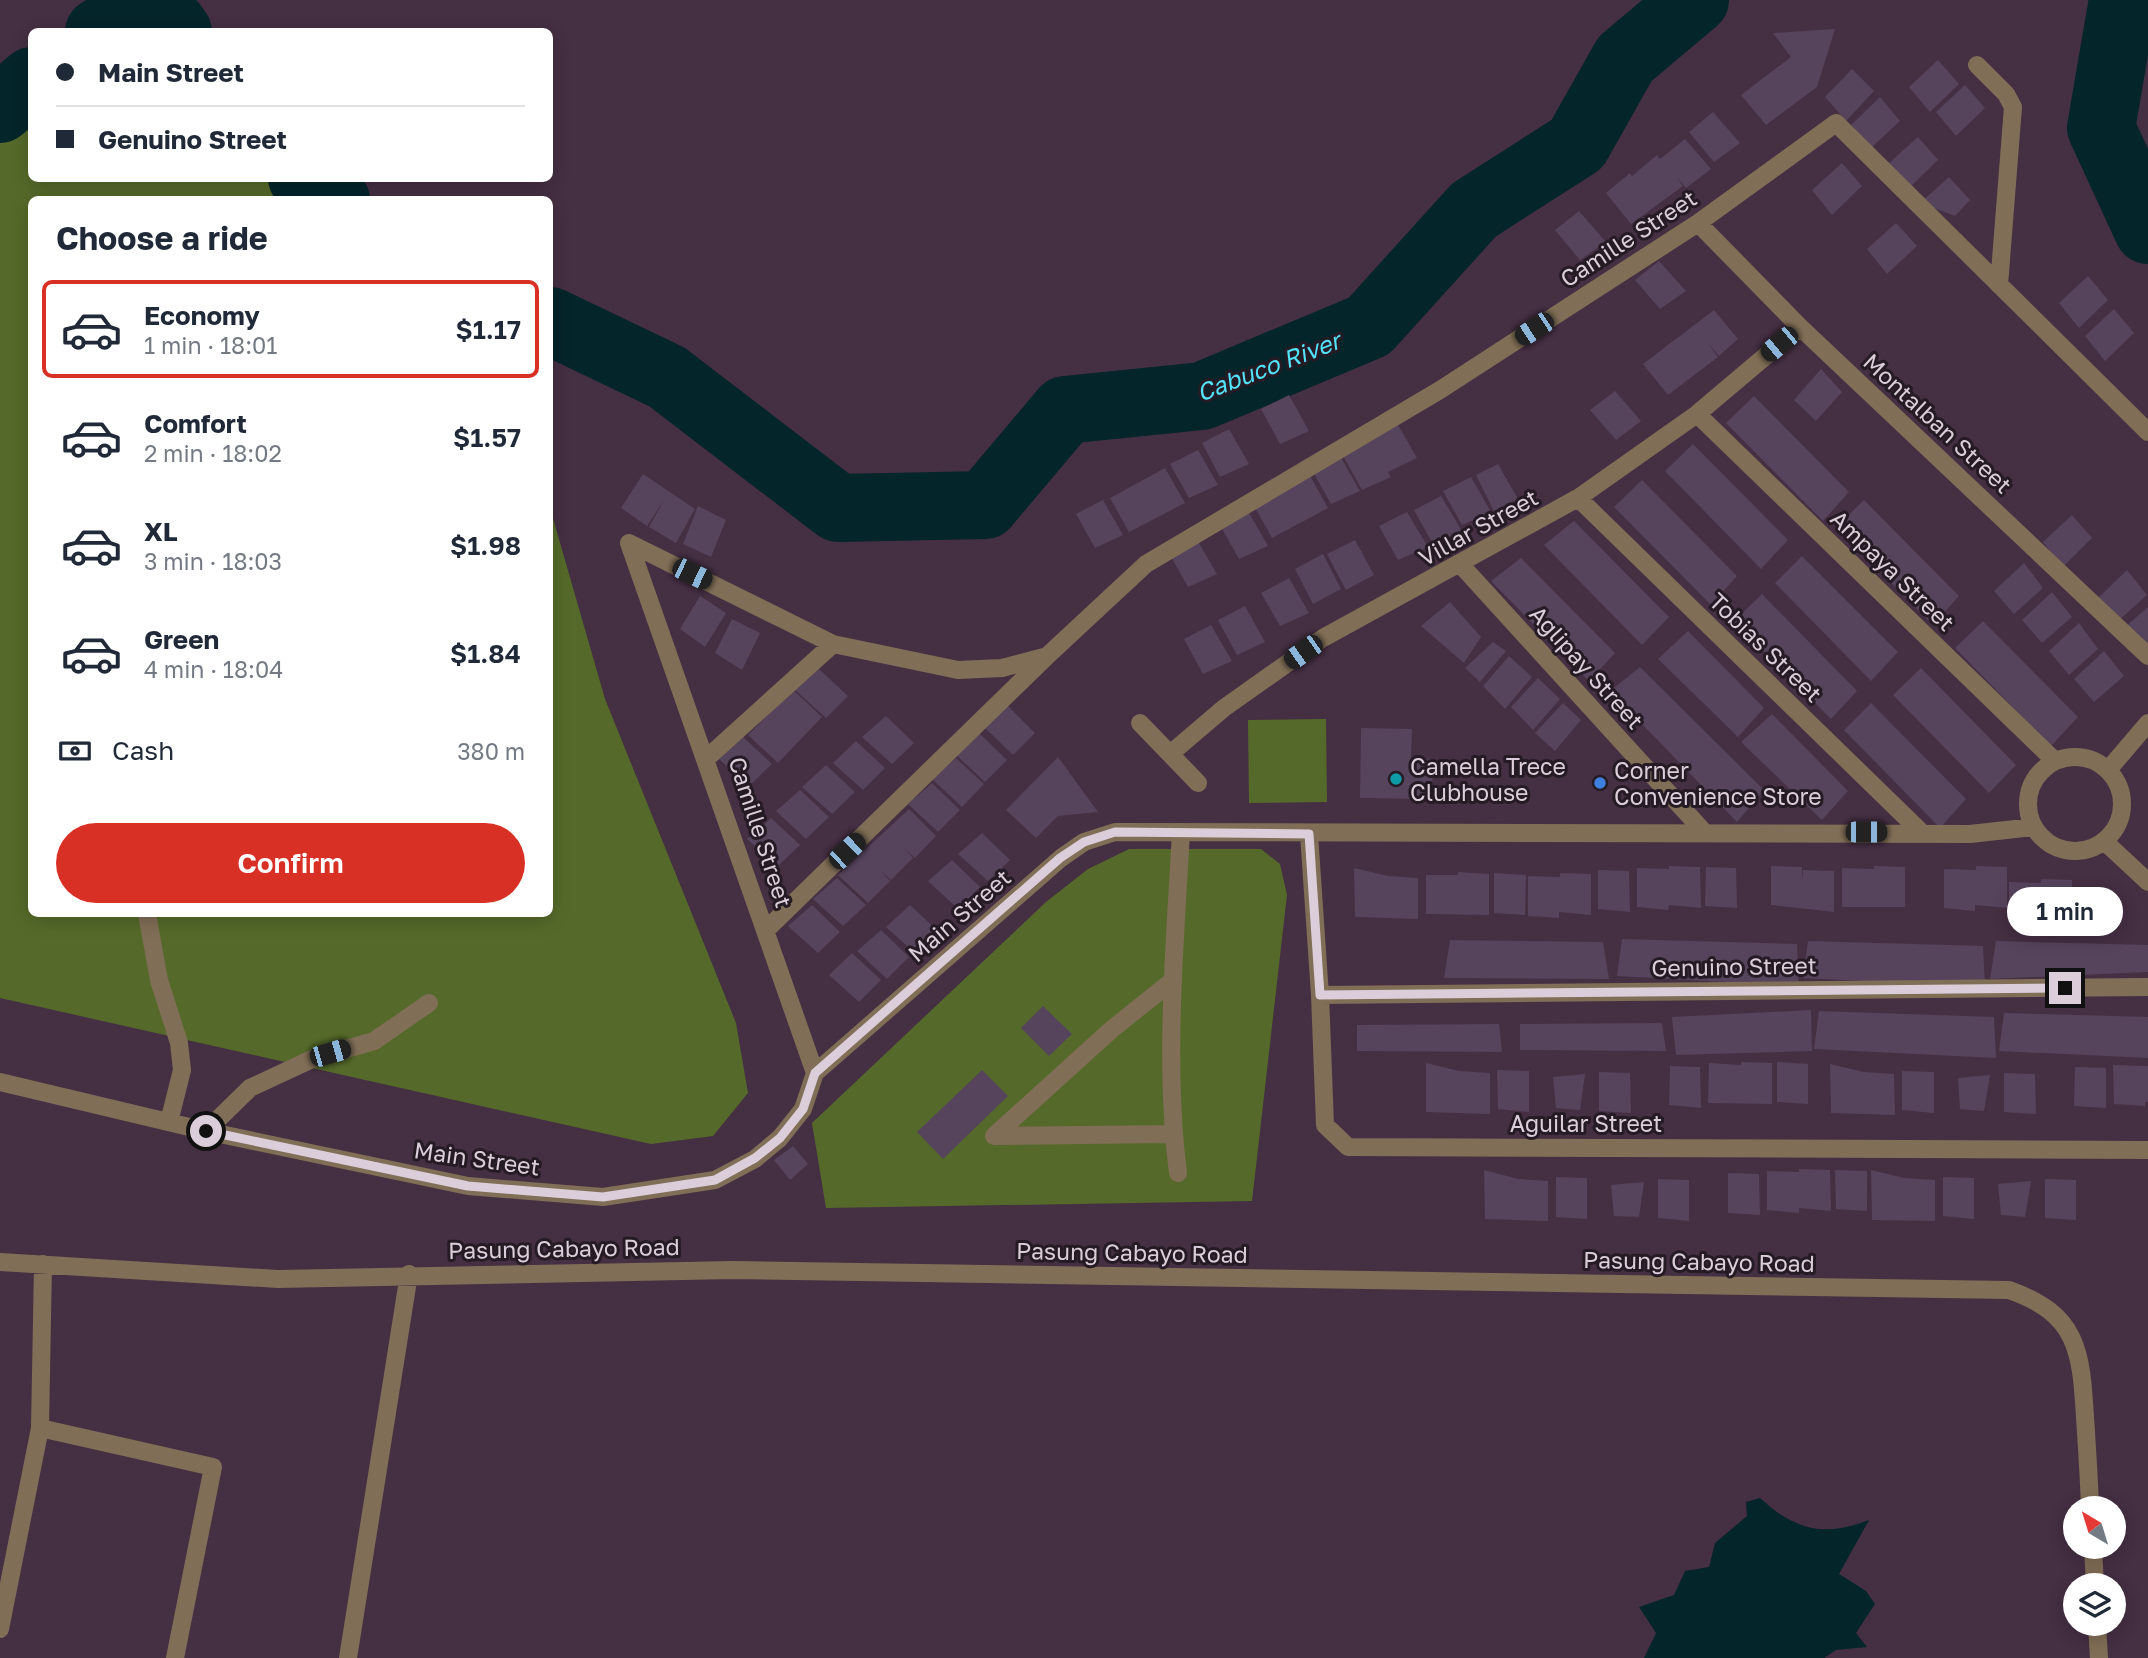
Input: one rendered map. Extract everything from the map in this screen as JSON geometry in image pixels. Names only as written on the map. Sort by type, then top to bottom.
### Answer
[{"type":"street","points":[[1977,65],[2006,94],[2013,107],[1999,285]]},
{"type":"street","name":"Camille Street","points":[[767,929],[1046,657],[1146,564],[1440,390],[1698,223],[1836,123],[2148,432]]},
{"type":"street","name":"Montalban Street","points":[[1698,223],[1800,327],[2148,656]]},
{"type":"street","name":"Villar Street","points":[[1170,754],[1224,708],[1322,638],[1461,565],[1578,498],[1697,414],[1800,327]]},
{"type":"street","name":"Ampaya Street","points":[[1697,414],[2056,761]]},
{"type":"street","name":"Tobias Street","points":[[1578,498],[1920,831]]},
{"type":"street","points":[[707,758],[629,543],[833,644]]},
{"type":"street","name":"Aglipay Street","points":[[1461,565],[1705,833]]},
{"type":"street","name":"Camille Street","points":[[815,1073],[707,758],[833,644],[958,670],[1002,668],[1046,657]]},
{"type":"street","points":[[1140,723],[1198,783]]},
{"type":"street","points":[[2108,770],[2148,723]]},
{"type":"street","points":[[2069,756],[2084,757],[2108,770],[2118,783],[2122,806],[2115,829],[2104,841],[2090,849],[2074,851],[2057,848],[2043,839],[2033,827],[2027,812],[2033,781],[2043,769],[2069,756]]},
{"type":"street","name":"Main Street","points":[[0,1082],[206,1131],[468,1186],[603,1197],[715,1180],[755,1158],[780,1138],[803,1109],[815,1073],[1060,858],[1084,842],[1115,832],[1309,834],[1920,831],[1970,834],[2033,827]]},
{"type":"street","points":[[1178,1173],[1173,1134],[1172,981],[1181,832]]},
{"type":"street","name":"Aguilar Street","points":[[1309,834],[1320,995],[1325,1125],[1348,1147],[2148,1150]]},
{"type":"street","points":[[2104,841],[2148,882]]},
{"type":"street","points":[[148,917],[159,980],[179,1042],[182,1070],[169,1122]]},
{"type":"street","points":[[1172,981],[1111,1030],[994,1136],[1173,1134]]},
{"type":"street","name":"Genuino Street","points":[[1320,995],[2148,987]]},
{"type":"street","points":[[206,1131],[250,1088],[312,1059],[374,1041],[429,1003]]},
{"type":"street","name":"Pasung Cabayo Road","points":[[0,1262],[278,1279],[409,1274],[733,1270],[2009,1290],[2038,1300],[2063,1323],[2078,1349],[2089,1496]]},
{"type":"street","points":[[0,1629],[40,1428],[43,1264]]},
{"type":"street","points":[[348,1658],[409,1274]]},
{"type":"street","points":[[40,1428],[213,1467],[175,1658]]},
{"type":"street","points":[[2098,1636],[2099,1658]]},
{"type":"green space","points":[[125,16],[172,24],[175,28],[104,28]]},
{"type":"green space","points":[[28,84],[28,182],[307,182],[331,196],[28,196],[28,917],[553,917],[553,518],[605,699],[736,1023],[748,1093],[713,1136],[651,1144],[0,998],[0,109]]},
{"type":"green space","points":[[1326,719],[1327,802],[1249,803],[1248,720]]},
{"type":"green space","points":[[1129,849],[1261,849],[1280,864],[1287,895],[1252,1201],[826,1208],[812,1123],[1046,902],[1088,869]]},
{"type":"shaded area","points":[[1760,1498],[1786,1518],[1811,1528],[1838,1528],[1869,1520],[1839,1574],[1866,1591],[1875,1604],[1856,1633],[1867,1647],[1836,1650],[1824,1658],[1644,1658],[1656,1633],[1639,1607],[1674,1595],[1685,1571],[1709,1567],[1715,1543],[1747,1516],[1746,1502]]},
{"type":"building","points":[[1835,29],[1817,87],[1766,125],[1741,95],[1791,57],[1773,33]]},
{"type":"building","points":[[1938,60],[1959,84],[1930,112],[1909,87]]},
{"type":"building","points":[[1852,69],[1874,91],[1846,121],[1825,97]]},
{"type":"building","points":[[1965,85],[1985,108],[1956,136],[1936,112]]},
{"type":"building","points":[[1880,97],[1900,121],[1870,149],[1851,125]]},
{"type":"building","points":[[1713,112],[1740,143],[1714,162],[1689,132]]},
{"type":"building","points":[[1918,137],[1938,160],[1909,188],[1889,163]]},
{"type":"building","points":[[1685,139],[1711,169],[1686,188],[1676,176],[1683,186],[1631,224],[1606,193],[1630,173],[1632,176],[1657,155],[1660,159]]},
{"type":"building","points":[[1842,163],[1862,186],[1832,215],[1812,190]]},
{"type":"building","points":[[1949,177],[1970,200],[1955,216],[1920,203]]},
{"type":"building","points":[[1579,211],[1606,242],[1580,260],[1555,230]]},
{"type":"building","points":[[1896,223],[1917,246],[1887,274],[1867,249]]},
{"type":"building","points":[[1659,261],[1686,291],[1660,309],[1635,280]]},
{"type":"building","points":[[2088,276],[2108,300],[2079,328],[2059,303]]},
{"type":"building","points":[[2114,309],[2134,333],[2105,361],[2085,336]]},
{"type":"building","points":[[1714,310],[1738,339],[1719,356],[1707,342],[1718,357],[1668,395],[1643,364]]},
{"type":"building","points":[[1821,369],[1842,392],[1816,421],[1794,400]]},
{"type":"building","points":[[1615,391],[1641,421],[1616,440],[1590,410]]},
{"type":"building","points":[[1289,395],[1309,431],[1280,444],[1261,409]]},
{"type":"building","points":[[1754,396],[1849,492],[1823,521],[1726,423]]},
{"type":"building","points":[[1397,423],[1417,458],[1388,472],[1391,477],[1362,490],[1343,456]]},
{"type":"building","points":[[1229,429],[1249,464],[1220,477],[1202,443]]},
{"type":"building","points":[[1693,444],[1788,540],[1761,569],[1665,471]]},
{"type":"building","points":[[1198,450],[1218,485],[1189,498],[1170,464]]},
{"type":"building","points":[[1340,456],[1360,491],[1331,504],[1312,470]]},
{"type":"building","points":[[1498,464],[1518,499],[1494,511],[1476,475]]},
{"type":"building","points":[[1165,468],[1185,503],[1129,532],[1110,498]]},
{"type":"building","points":[[1308,472],[1328,508],[1272,538],[1253,504]]},
{"type":"building","points":[[643,474],[695,509],[676,543],[649,527],[664,500],[647,526],[621,508]]},
{"type":"building","points":[[1471,477],[1491,512],[1462,525],[1443,491]]},
{"type":"building","points":[[1642,480],[1737,576],[1711,605],[1614,507]]},
{"type":"building","points":[[1441,496],[1462,531],[1433,544],[1414,510]]},
{"type":"building","points":[[1103,500],[1123,535],[1095,548],[1076,514]]},
{"type":"building","points":[[1864,500],[1959,596],[1933,625],[1836,527]]},
{"type":"building","points":[[698,506],[726,520],[711,557],[683,544]]},
{"type":"building","points":[[1248,511],[1268,546],[1239,559],[1220,525]]},
{"type":"building","points":[[1407,512],[1428,547],[1398,560],[1379,526]]},
{"type":"building","points":[[2072,515],[2092,538],[2063,567],[2043,542]]},
{"type":"building","points":[[1574,521],[1669,617],[1642,645],[1544,545]]},
{"type":"building","points":[[1196,538],[1217,574],[1188,587],[1169,553]]},
{"type":"building","points":[[1355,540],[1374,575],[1346,590],[1327,554]]},
{"type":"building","points":[[1323,554],[1341,589],[1313,604],[1295,569]]},
{"type":"building","points":[[1802,556],[1898,652],[1871,681],[1775,583]]},
{"type":"building","points":[[1521,558],[1615,653],[1589,681],[1491,581]]},
{"type":"building","points":[[2024,563],[2043,588],[2014,614],[1994,591]]},
{"type":"building","points":[[2127,570],[2147,595],[2117,622],[2098,598]]},
{"type":"building","points":[[1289,578],[1309,613],[1280,626],[1261,593]]},
{"type":"building","points":[[2052,592],[2072,617],[2042,643],[2022,620]]},
{"type":"building","points":[[1762,594],[1857,691],[1831,719],[1734,621]]},
{"type":"building","points":[[700,596],[726,613],[705,647],[680,629]]},
{"type":"building","points":[[1450,602],[1481,637],[1464,663],[1421,626]]},
{"type":"building","points":[[1245,606],[1265,642],[1237,655],[1218,620]]},
{"type":"building","points":[[2148,607],[2148,649],[2124,628]]},
{"type":"building","points":[[732,619],[760,633],[742,670],[715,653]]},
{"type":"building","points":[[1983,621],[2078,717],[2051,746],[1955,648]]},
{"type":"building","points":[[2079,623],[2098,649],[2069,675],[2049,651]]},
{"type":"building","points":[[1211,625],[1232,661],[1203,674],[1184,639]]},
{"type":"building","points":[[1688,631],[1764,708],[1738,737],[1658,659]]},
{"type":"building","points":[[1493,642],[1506,651],[1480,682],[1465,668]]},
{"type":"building","points":[[2104,651],[2124,676],[2094,702],[2074,679]]},
{"type":"building","points":[[1509,656],[1532,677],[1505,709],[1483,686]]},
{"type":"building","points":[[1640,667],[1764,790],[1737,822],[1610,691]]},
{"type":"building","points":[[1921,668],[2016,765],[1989,793],[1893,695]]},
{"type":"building","points":[[819,669],[848,696],[826,718],[795,690]]},
{"type":"building","points":[[1538,678],[1560,699],[1533,730],[1511,707]]},
{"type":"building","points":[[793,690],[822,717],[778,763],[748,735]]},
{"type":"building","points":[[1563,703],[1581,720],[1555,751],[1535,733]]},
{"type":"building","points":[[1871,703],[1966,799],[1940,828],[1844,730]]},
{"type":"building","points":[[1007,705],[1035,733],[1013,755],[984,727]]},
{"type":"building","points":[[1772,714],[1848,791],[1822,820],[1741,742]]},
{"type":"building","points":[[886,716],[914,743],[892,764],[862,737]]},
{"type":"building","name":"Camella Trece Clubhouse","points":[[1361,728],[1412,729],[1411,758],[1433,759],[1432,799],[1360,798]]},
{"type":"building","points":[[979,733],[1007,760],[985,782],[955,754]]},
{"type":"building","points":[[743,737],[772,764],[749,786],[719,759]]},
{"type":"building","points":[[856,741],[885,768],[863,790],[833,763]]},
{"type":"building","points":[[1058,757],[1098,812],[1058,816],[1036,838],[1006,810]]},
{"type":"building","points":[[956,758],[984,784],[962,807],[932,779]]},
{"type":"building","points":[[826,765],[855,792],[832,814],[802,787]]},
{"type":"building","points":[[932,783],[960,810],[938,832],[908,804]]},
{"type":"building","points":[[800,790],[829,817],[806,839],[776,811]]},
{"type":"building","points":[[909,809],[936,836],[915,858],[905,849],[913,858],[891,880],[881,871],[890,881],[868,903],[838,875]]},
{"type":"building","points":[[771,818],[800,845],[777,867],[747,839]]},
{"type":"building","points":[[982,833],[1010,860],[988,881],[958,854]]},
{"type":"building","points":[[952,860],[980,887],[958,909],[928,881]]},
{"type":"building","points":[[1669,866],[1700,867],[1701,908],[1669,905],[1668,910],[1637,907],[1637,868],[1669,869]]},
{"type":"building","points":[[1771,866],[1802,867],[1802,879],[1803,870],[1834,871],[1834,912],[1771,905]]},
{"type":"building","points":[[1874,866],[1905,867],[1905,907],[1842,907],[1842,868],[1874,869]]},
{"type":"building","points":[[1976,866],[2007,867],[2007,908],[1975,905],[1975,911],[1944,908],[1944,869],[1976,870]]},
{"type":"building","points":[[1706,867],[1736,868],[1737,908],[1705,906]]},
{"type":"building","points":[[1354,868],[1388,876],[1418,878],[1418,919],[1355,917]]},
{"type":"building","points":[[1598,870],[1629,871],[1630,912],[1598,909]]},
{"type":"building","points":[[1458,872],[1489,874],[1489,915],[1426,914],[1426,875],[1458,875]]},
{"type":"building","points":[[1494,873],[1526,875],[1525,915],[1494,913]]},
{"type":"building","points":[[1560,873],[1591,874],[1591,915],[1559,912],[1559,918],[1528,916],[1528,876],[1560,877]]},
{"type":"building","points":[[837,878],[866,905],[843,926],[813,899]]},
{"type":"building","points":[[2041,879],[2072,880],[2072,920],[2041,918],[2041,924],[2009,921],[2009,882],[2041,883]]},
{"type":"building","points":[[812,905],[840,932],[818,953],[788,926]]},
{"type":"building","points":[[910,905],[939,932],[916,954],[886,927]]},
{"type":"building","points":[[881,930],[909,957],[887,979],[857,951]]},
{"type":"building","points":[[1622,939],[1797,944],[1799,986],[1617,976]]},
{"type":"building","points":[[1450,940],[1603,942],[1609,979],[1444,978]]},
{"type":"building","points":[[1808,941],[1983,946],[1985,987],[1803,978]]},
{"type":"building","points":[[1996,941],[2148,945],[2148,972],[1990,979]]},
{"type":"building","points":[[852,953],[881,980],[859,1002],[829,975]]},
{"type":"building","points":[[1043,1006],[1072,1034],[1049,1056],[1021,1028]]},
{"type":"building","points":[[1811,1010],[1812,1051],[1676,1055],[1672,1017]]},
{"type":"building","points":[[1819,1011],[1994,1017],[1996,1058],[1814,1049]]},
{"type":"building","points":[[2004,1013],[2148,1017],[2148,1058],[1999,1051]]},
{"type":"building","points":[[1662,1023],[1666,1051],[1520,1050],[1520,1024]]},
{"type":"building","points":[[1499,1024],[1502,1052],[1357,1051],[1357,1025]]},
{"type":"building","points":[[1741,1062],[1772,1063],[1772,1104],[1708,1103],[1709,1063],[1741,1065]]},
{"type":"building","points":[[1777,1062],[1808,1064],[1808,1104],[1777,1102]]},
{"type":"building","points":[[1426,1063],[1459,1071],[1490,1073],[1490,1114],[1426,1112]]},
{"type":"building","points":[[1830,1064],[1864,1072],[1894,1074],[1895,1115],[1831,1113]]},
{"type":"building","points":[[2113,1065],[2148,1066],[2148,1102],[2145,1102],[2145,1106],[2114,1104]]},
{"type":"building","points":[[1670,1066],[1700,1067],[1701,1108],[1669,1105]]},
{"type":"building","points":[[2075,1067],[2106,1068],[2106,1108],[2074,1106]]},
{"type":"building","points":[[982,1070],[1008,1096],[943,1159],[917,1132]]},
{"type":"building","points":[[1497,1070],[1529,1071],[1529,1112],[1498,1109]]},
{"type":"building","points":[[1902,1071],[1934,1072],[1934,1113],[1902,1110]]},
{"type":"building","points":[[1599,1072],[1630,1073],[1631,1113],[1599,1111]]},
{"type":"building","points":[[2004,1073],[2035,1074],[2036,1114],[2004,1112]]},
{"type":"building","points":[[1585,1074],[1580,1110],[1556,1108],[1553,1077]]},
{"type":"building","points":[[1990,1075],[1984,1111],[1960,1109],[1958,1078]]},
{"type":"building","points":[[793,1146],[808,1164],[790,1180],[774,1160]]},
{"type":"building","points":[[1799,1169],[1830,1170],[1831,1211],[1799,1208],[1799,1213],[1767,1210],[1767,1171],[1799,1172]]},
{"type":"building","points":[[1484,1170],[1518,1179],[1548,1181],[1548,1221],[1485,1219]]},
{"type":"building","points":[[1835,1170],[1867,1171],[1867,1211],[1836,1209]]},
{"type":"building","points":[[1871,1170],[1904,1178],[1935,1180],[1935,1221],[1872,1220]]},
{"type":"building","points":[[1728,1173],[1759,1174],[1760,1215],[1728,1213]]},
{"type":"building","points":[[1556,1177],[1587,1178],[1587,1219],[1556,1217]]},
{"type":"building","points":[[1943,1177],[1974,1178],[1974,1219],[1943,1216]]},
{"type":"building","points":[[1658,1179],[1689,1180],[1689,1221],[1658,1218]]},
{"type":"building","points":[[2045,1179],[2076,1180],[2076,1220],[2045,1218]]},
{"type":"building","points":[[2031,1181],[2025,1217],[2001,1215],[1998,1184]]},
{"type":"building","points":[[1644,1182],[1639,1217],[1614,1216],[1611,1185]]},
{"type":"waterway","name":"Cabuco River","points":[[553,322],[667,377],[838,508],[985,505],[1065,410],[1202,396],[1369,326],[1474,210],[1577,144],[1625,59],[1695,0]]},
{"type":"waterway","name":"Cabuco River","points":[[2123,0],[2101,128],[2148,230]]},
{"type":"waterway","name":"Cabuco River","points":[[106,28],[125,16],[172,24],[175,28]]},
{"type":"waterway","name":"Cabuco River","points":[[0,109],[28,84]]},
{"type":"waterway","name":"Cabuco River","points":[[308,182],[330,196]]},
{"type":"place","name":"Camella Trece Clubhouse","points":[[1396,779]]},
{"type":"place","name":"Corner Convenience Store","points":[[1600,783]]},
{"type":"route","points":[[206,1131],[468,1186],[603,1197],[715,1180],[755,1158],[780,1138],[803,1109],[815,1073],[1060,858],[1084,842],[1115,832],[1309,834],[1320,995],[2065,988]]}]
